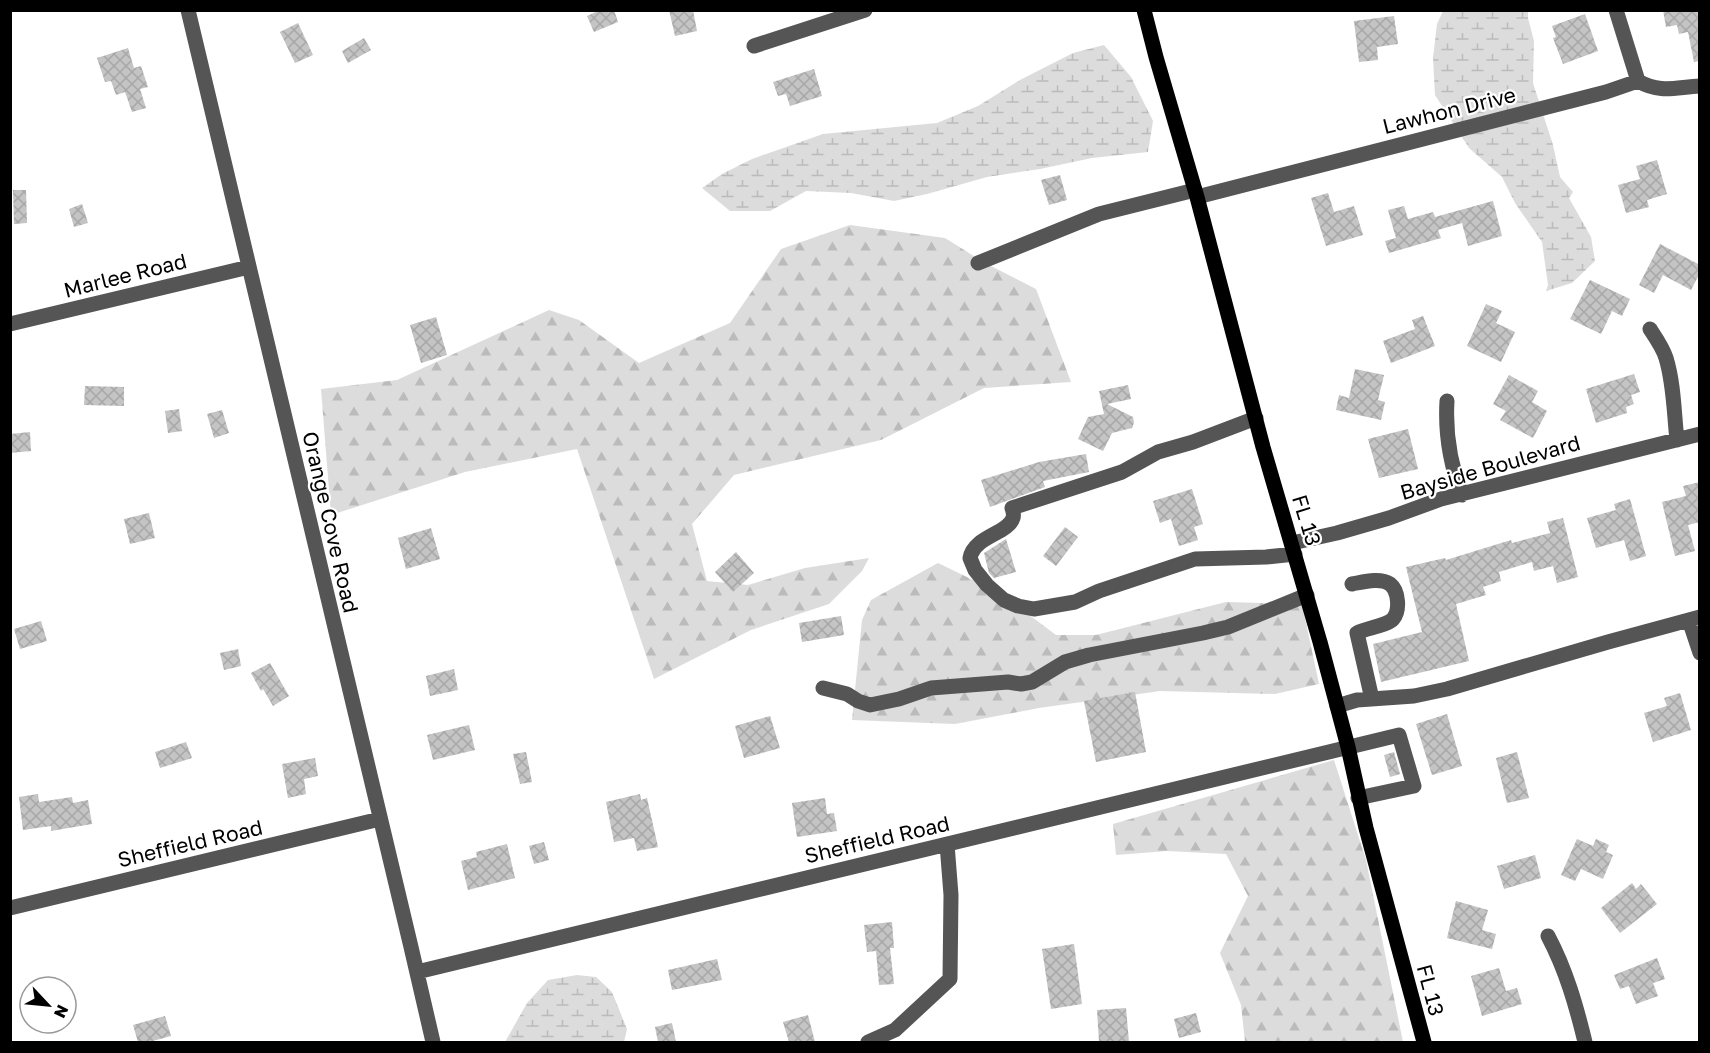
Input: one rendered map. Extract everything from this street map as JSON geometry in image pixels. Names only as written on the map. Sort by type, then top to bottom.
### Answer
[{"type":"main road","name":"FL 13","points":[[1144,10],[1307,595],[1348,747],[1358,798],[1424,1042]]},
{"type":"street","name":"Orange Cove Road","points":[[188,10],[433,1042]]},
{"type":"street","points":[[754,46],[865,10]]},
{"type":"street","points":[[1616,10],[1638,81],[1662,89],[1674,90],[1687,86],[1700,86]]},
{"type":"street","name":"Lawhon Drive","points":[[978,263],[1099,214],[1196,193],[1606,92],[1638,81]]},
{"type":"street","name":"Marlee Road","points":[[10,324],[249,267]]},
{"type":"street","points":[[1650,329],[1666,358],[1670,374],[1677,440]]},
{"type":"street","points":[[1447,401],[1448,449],[1462,495]]},
{"type":"street","name":"Bayside Boulevard","points":[[1256,418],[1193,442],[1158,452],[1122,472],[1012,508],[1011,521],[974,547],[970,558],[975,570],[1004,600],[1018,606],[1034,609],[1075,602],[1099,591],[1195,558],[1256,558],[1294,549],[1441,499],[1700,434]]},
{"type":"street","points":[[1352,584],[1367,580],[1390,584],[1395,591],[1398,603],[1394,618],[1389,622],[1357,633],[1372,699]]},
{"type":"street","points":[[822,688],[847,694],[870,705],[931,688],[1032,682],[1065,662],[1089,655],[1228,627],[1307,595]]},
{"type":"street","points":[[1337,706],[1357,700],[1414,696],[1447,689],[1694,619],[1700,653]]},
{"type":"street","name":"Sheffield Road","points":[[417,972],[1399,735],[1414,786],[1358,798]]},
{"type":"street","name":"Sheffield Road","points":[[10,908],[380,819]]},
{"type":"street","points":[[868,1042],[895,1030],[950,979],[951,895],[946,844]]},
{"type":"street","points":[[1548,936],[1560,959],[1575,1001],[1585,1042]]},
{"type":"green space","points":[[1443,11],[1528,11],[1534,41],[1533,83],[1553,145],[1560,177],[1573,192],[1569,198],[1591,237],[1595,261],[1572,283],[1546,291],[1548,285],[1542,242],[1515,203],[1502,177],[1469,148],[1435,95],[1433,58],[1437,24]]},
{"type":"green space","points":[[1104,45],[1131,77],[1153,121],[1148,152],[1092,158],[987,177],[894,201],[851,193],[806,191],[770,211],[730,211],[702,188],[722,174],[752,159],[823,134],[937,123],[978,106],[1020,80],[1073,53]]},
{"type":"green space","points":[[850,225],[945,238],[985,263],[1036,289],[1071,382],[984,388],[881,440],[734,475],[692,524],[707,581],[748,585],[805,568],[869,558],[862,571],[829,604],[751,630],[654,679],[577,449],[465,472],[331,515],[321,389],[397,380],[549,310],[579,320],[639,363],[730,323],[781,249]]},
{"type":"green space","points":[[938,563],[1000,593],[1056,635],[1096,635],[1226,602],[1302,604],[1319,684],[1275,694],[1160,691],[1039,708],[955,724],[852,720],[862,620],[871,600]]},
{"type":"green space","points":[[1334,760],[1366,860],[1403,1042],[1245,1042],[1241,1005],[1220,953],[1248,896],[1226,854],[1167,851],[1116,855],[1113,824]]},
{"type":"green space","points":[[577,975],[596,977],[612,992],[627,1029],[624,1042],[505,1042],[527,1003],[548,980]]},
{"type":"building","points":[[600,10],[614,10],[618,22],[594,32],[587,16]]},
{"type":"building","points":[[669,10],[693,10],[697,31],[675,36]]},
{"type":"building","points":[[1663,10],[1700,10],[1700,61],[1694,62],[1688,32],[1679,34],[1677,25],[1666,27]]},
{"type":"building","points":[[1585,14],[1598,51],[1563,64],[1553,38],[1556,37],[1552,26]]},
{"type":"building","points":[[1394,16],[1398,44],[1377,47],[1378,60],[1359,62],[1354,21]]},
{"type":"building","points":[[298,23],[313,55],[295,63],[280,32]]},
{"type":"building","points":[[364,38],[371,50],[348,63],[342,51]]},
{"type":"building","points":[[128,48],[134,68],[141,66],[148,87],[140,89],[146,108],[132,112],[125,92],[116,95],[111,81],[105,82],[97,58]]},
{"type":"building","points":[[814,69],[822,96],[790,106],[786,94],[778,96],[773,82]]},
{"type":"building","points":[[1657,160],[1667,194],[1647,200],[1649,207],[1626,213],[1618,185],[1640,179],[1636,166]]},
{"type":"building","points":[[1060,175],[1067,200],[1049,205],[1041,180]]},
{"type":"building","points":[[13,190],[26,190],[27,223],[14,224]]},
{"type":"building","points":[[1328,193],[1334,212],[1354,206],[1363,235],[1326,246],[1311,198]]},
{"type":"building","points":[[1493,201],[1502,236],[1468,246],[1462,223],[1438,230],[1441,238],[1389,253],[1385,241],[1396,238],[1388,210],[1404,206],[1408,219],[1433,212],[1435,217]]},
{"type":"building","points":[[82,204],[88,223],[74,227],[69,209]]},
{"type":"building","points":[[1660,244],[1700,265],[1700,273],[1691,290],[1663,275],[1654,293],[1639,285]]},
{"type":"building","points":[[1590,280],[1630,299],[1622,316],[1612,311],[1601,334],[1570,319]]},
{"type":"building","points":[[1486,304],[1502,311],[1496,323],[1515,332],[1501,362],[1467,346]]},
{"type":"building","points":[[1423,316],[1435,346],[1391,363],[1383,341],[1415,329],[1412,320]]},
{"type":"building","points":[[436,317],[447,355],[421,363],[410,325]]},
{"type":"building","points":[[1355,369],[1384,375],[1378,400],[1385,402],[1381,420],[1336,410],[1339,395],[1349,398]]},
{"type":"building","points":[[1634,374],[1640,392],[1631,395],[1634,404],[1626,407],[1627,413],[1596,423],[1586,389]]},
{"type":"building","points":[[1509,375],[1538,391],[1532,402],[1547,411],[1533,438],[1500,420],[1506,411],[1493,404]]},
{"type":"building","points":[[1128,385],[1131,399],[1107,404],[1133,417],[1132,428],[1112,433],[1103,451],[1078,439],[1088,417],[1104,414],[1099,391]]},
{"type":"building","points":[[85,386],[124,387],[124,406],[84,405]]},
{"type":"building","points":[[179,409],[182,431],[168,433],[165,411]]},
{"type":"building","points":[[222,410],[229,433],[214,438],[207,414]]},
{"type":"building","points":[[1408,429],[1418,469],[1379,478],[1368,439]]},
{"type":"building","points":[[30,432],[31,451],[10,453],[10,434]]},
{"type":"building","points":[[1086,454],[1089,472],[1043,481],[1045,487],[990,507],[981,480],[1039,462]]},
{"type":"building","points":[[1700,482],[1700,522],[1688,525],[1695,551],[1675,556],[1662,502],[1686,496],[1683,486]]},
{"type":"building","points":[[1192,489],[1203,524],[1194,527],[1198,540],[1179,546],[1171,519],[1160,523],[1153,501]]},
{"type":"building","points":[[1630,499],[1646,556],[1630,561],[1624,540],[1596,548],[1587,518],[1616,510],[1614,504]]},
{"type":"building","points":[[149,513],[155,538],[130,544],[124,519]]},
{"type":"building","points":[[1563,518],[1578,577],[1557,583],[1553,566],[1534,571],[1532,562],[1499,572],[1501,581],[1483,587],[1486,595],[1456,604],[1469,661],[1381,682],[1373,644],[1422,632],[1406,567],[1445,558],[1446,560],[1511,540],[1512,543],[1550,533],[1547,522]]},
{"type":"building","points":[[1065,527],[1078,537],[1056,566],[1043,556]]},
{"type":"building","points":[[431,528],[440,559],[406,569],[398,538]]},
{"type":"building","points":[[1006,539],[1016,572],[994,578],[989,573],[984,553]]},
{"type":"building","points":[[736,552],[754,573],[733,592],[715,572]]},
{"type":"building","points":[[841,616],[844,635],[802,642],[799,623]]},
{"type":"building","points":[[41,621],[47,641],[20,649],[14,629]]},
{"type":"building","points":[[238,649],[241,666],[224,670],[220,653]]},
{"type":"building","points":[[270,663],[289,696],[273,706],[251,673]]},
{"type":"building","points":[[454,669],[458,690],[430,696],[426,676]]},
{"type":"building","points":[[1135,692],[1146,752],[1096,762],[1084,701]]},
{"type":"building","points":[[1680,693],[1691,730],[1653,742],[1644,713],[1667,706],[1664,698]]},
{"type":"building","points":[[1447,714],[1462,766],[1432,775],[1416,724]]},
{"type":"building","points":[[770,716],[780,748],[744,758],[735,726]]},
{"type":"building","points":[[469,725],[475,750],[433,760],[427,735]]},
{"type":"building","points":[[186,742],[192,758],[160,768],[155,752]]},
{"type":"building","points":[[526,752],[532,782],[520,784],[513,754]]},
{"type":"building","points":[[1394,752],[1400,774],[1390,777],[1384,755]]},
{"type":"building","points":[[1517,752],[1529,798],[1507,803],[1496,758]]},
{"type":"building","points":[[315,758],[318,776],[304,779],[306,794],[288,798],[282,764]]},
{"type":"building","points":[[38,794],[39,802],[72,797],[73,803],[88,800],[92,824],[51,831],[51,826],[23,830],[19,797]]},
{"type":"building","points":[[640,794],[641,800],[647,798],[658,847],[637,851],[634,838],[614,842],[606,802]]},
{"type":"building","points":[[825,798],[827,814],[834,813],[837,831],[797,837],[792,803]]},
{"type":"building","points":[[1577,839],[1593,846],[1596,839],[1609,845],[1606,852],[1613,855],[1603,879],[1581,869],[1575,881],[1561,875]]},
{"type":"building","points":[[544,842],[549,860],[534,864],[529,846]]},
{"type":"building","points":[[507,844],[515,878],[468,890],[461,861],[477,857],[476,852]]},
{"type":"building","points":[[1535,855],[1541,878],[1504,889],[1497,866]]},
{"type":"building","points":[[1632,883],[1636,889],[1641,884],[1657,904],[1620,933],[1601,908]]},
{"type":"building","points":[[1456,901],[1488,910],[1482,930],[1496,934],[1492,949],[1447,938]]},
{"type":"building","points":[[892,922],[894,948],[890,948],[894,984],[879,985],[876,951],[867,952],[864,925]]},
{"type":"building","points":[[1074,944],[1082,1004],[1051,1009],[1042,949]]},
{"type":"building","points":[[1657,958],[1665,979],[1653,983],[1658,996],[1636,1004],[1629,986],[1620,989],[1614,975]]},
{"type":"building","points":[[717,959],[722,980],[672,990],[668,970]]},
{"type":"building","points":[[1499,968],[1506,991],[1517,988],[1522,1004],[1482,1016],[1471,976]]},
{"type":"building","points":[[1126,1008],[1129,1042],[1099,1042],[1097,1010]]},
{"type":"building","points":[[1196,1013],[1201,1032],[1179,1038],[1174,1019]]},
{"type":"building","points":[[808,1015],[815,1042],[789,1042],[783,1022]]},
{"type":"building","points":[[165,1016],[171,1036],[149,1042],[138,1042],[133,1025]]},
{"type":"building","points":[[672,1023],[676,1042],[658,1042],[655,1027]]}]
